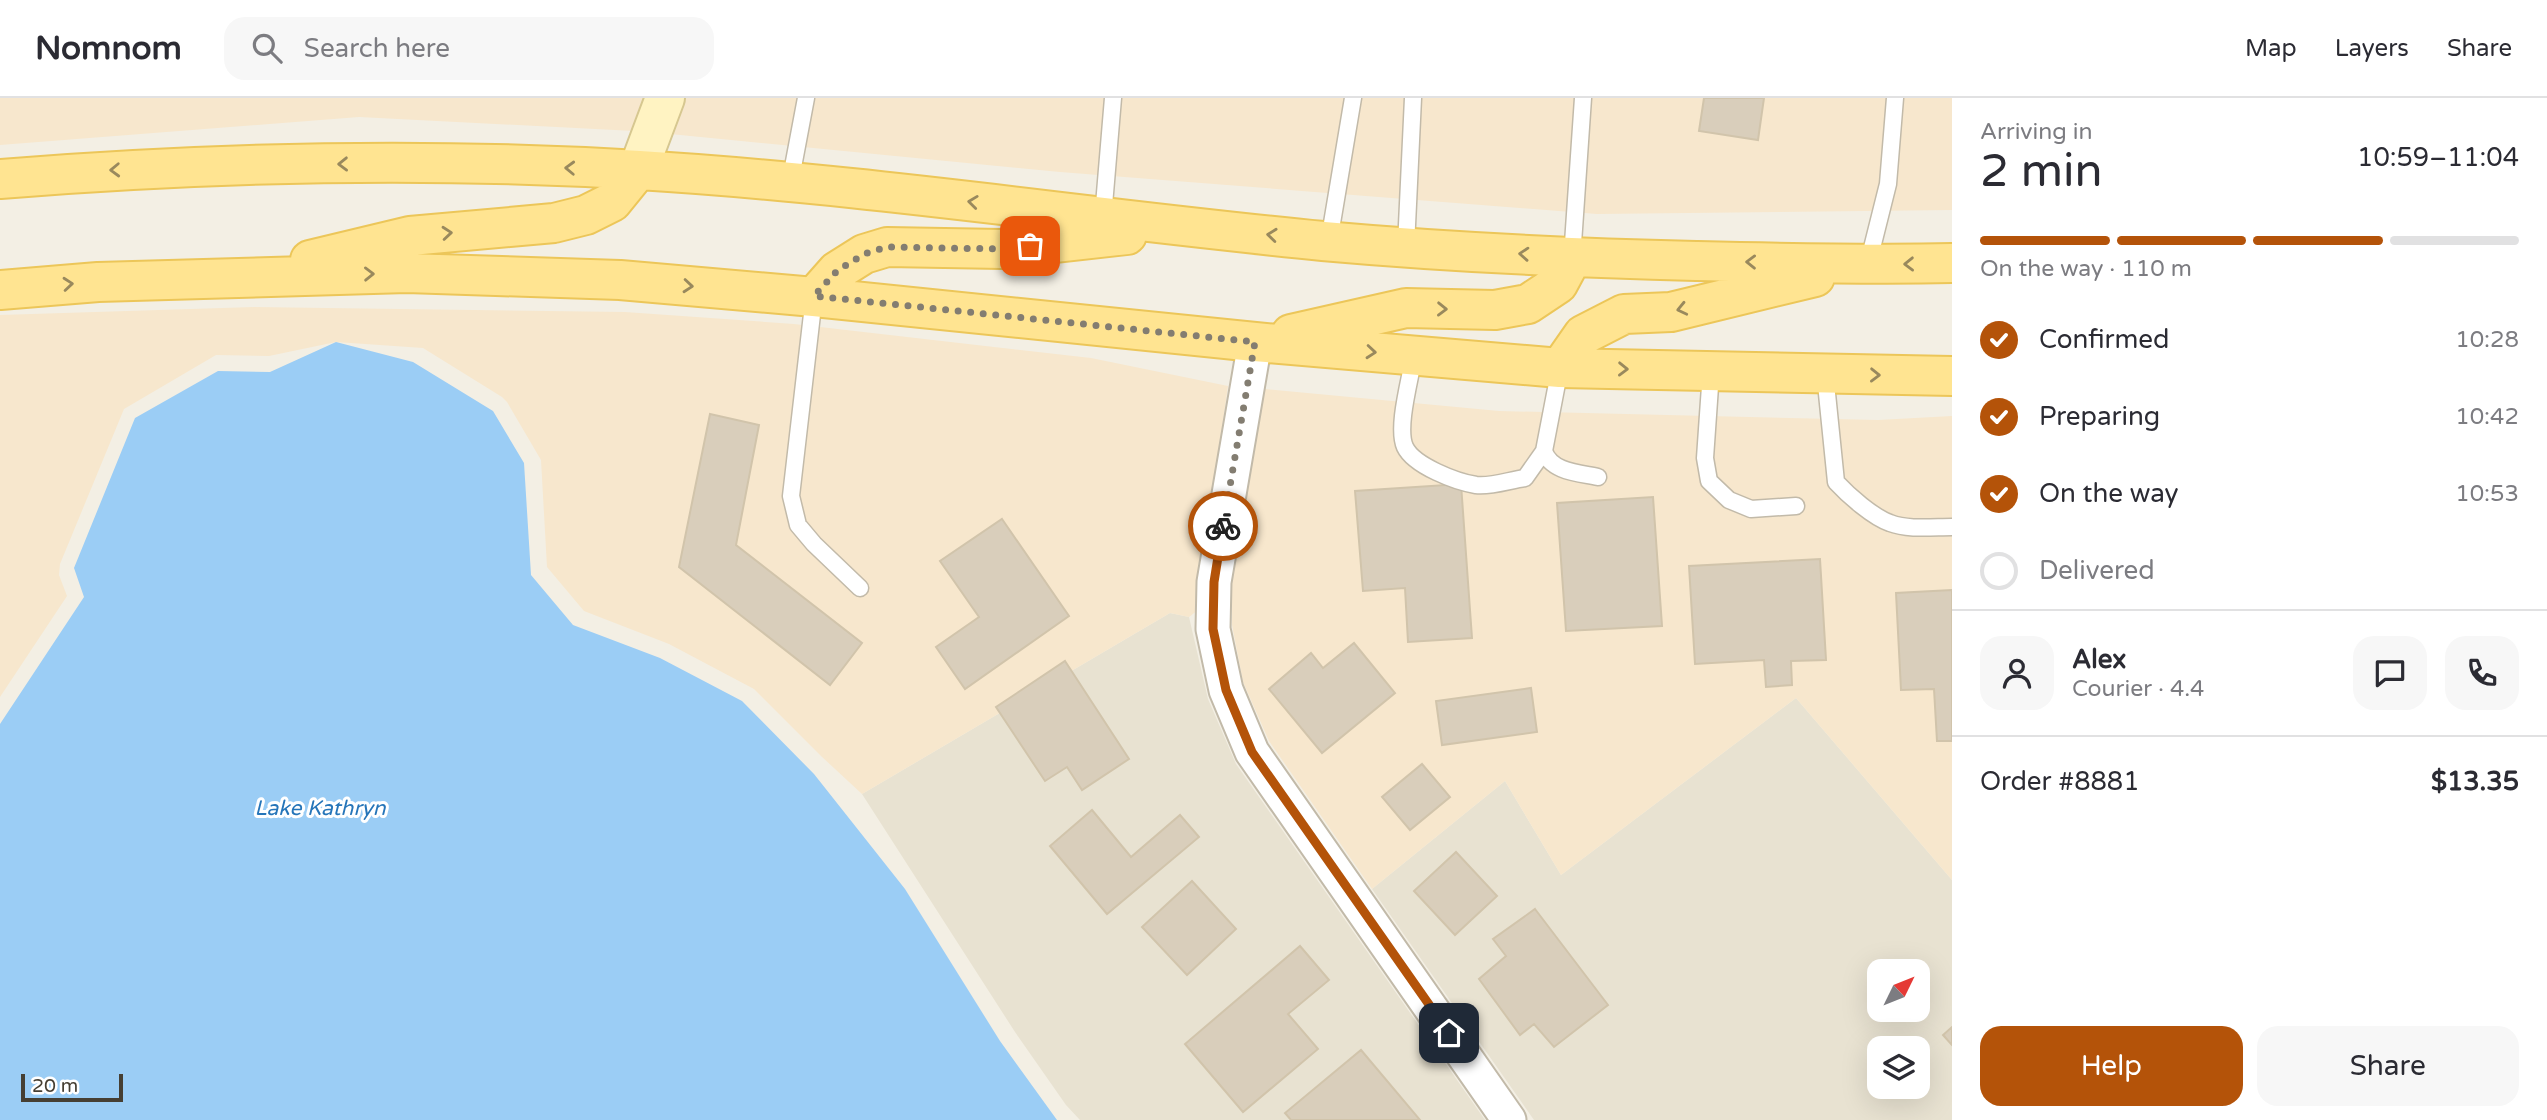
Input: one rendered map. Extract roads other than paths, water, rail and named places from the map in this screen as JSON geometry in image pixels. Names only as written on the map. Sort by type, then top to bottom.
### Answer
[{"type":"main road","points":[[0,179],[93,171],[238,165],[416,163],[638,170],[790,183],[1329,241],[1572,257],[1868,265],[1952,263]]},
{"type":"main road","points":[[236,278],[410,236],[554,223],[586,215],[612,202],[638,170]]},
{"type":"main road","points":[[814,296],[837,271],[864,254],[887,247],[1002,249],[1195,227]]},
{"type":"main road","points":[[1255,342],[1406,308],[1495,310],[1528,304],[1558,284],[1572,257]]},
{"type":"main road","points":[[1560,368],[1583,335],[1624,314],[1671,312],[1868,265]]},
{"type":"main road","points":[[0,290],[98,282],[407,273],[620,280],[814,296],[1255,342],[1560,368],[1952,376]]},
{"type":"street","points":[[638,170],[665,98]]},
{"type":"street","points":[[1255,342],[1214,582],[1213,629],[1226,690],[1252,752],[1510,1120]]},
{"type":"lane","points":[[790,183],[806,98]]},
{"type":"lane","points":[[1102,217],[1113,98]]},
{"type":"lane","points":[[1329,241],[1353,98]]},
{"type":"lane","points":[[1406,246],[1413,98]]},
{"type":"lane","points":[[1572,257],[1583,98]]},
{"type":"lane","points":[[1868,265],[1888,184],[1895,98]]},
{"type":"lane","points":[[814,296],[791,496],[798,525],[860,588]]},
{"type":"lane","points":[[1415,355],[1402,425],[1405,447],[1416,460],[1445,476],[1478,485],[1525,478],[1544,451],[1560,368]]},
{"type":"lane","points":[[1711,372],[1705,458],[1709,481],[1729,500],[1751,509],[1796,506]]},
{"type":"lane","points":[[1825,374],[1836,482],[1858,502],[1890,523],[1917,527],[1952,527]]},
{"type":"lane","points":[[1544,451],[1546,458],[1566,471],[1598,477]]},
{"type":"water","name":"Lake Kathryn","points":[[336,342],[413,362],[493,411],[524,463],[531,575],[573,625],[660,658],[742,701],[814,774],[905,889],[1000,1041],[1057,1120],[0,1120],[0,724],[84,597],[74,568],[135,418],[218,371],[270,372]]}]
